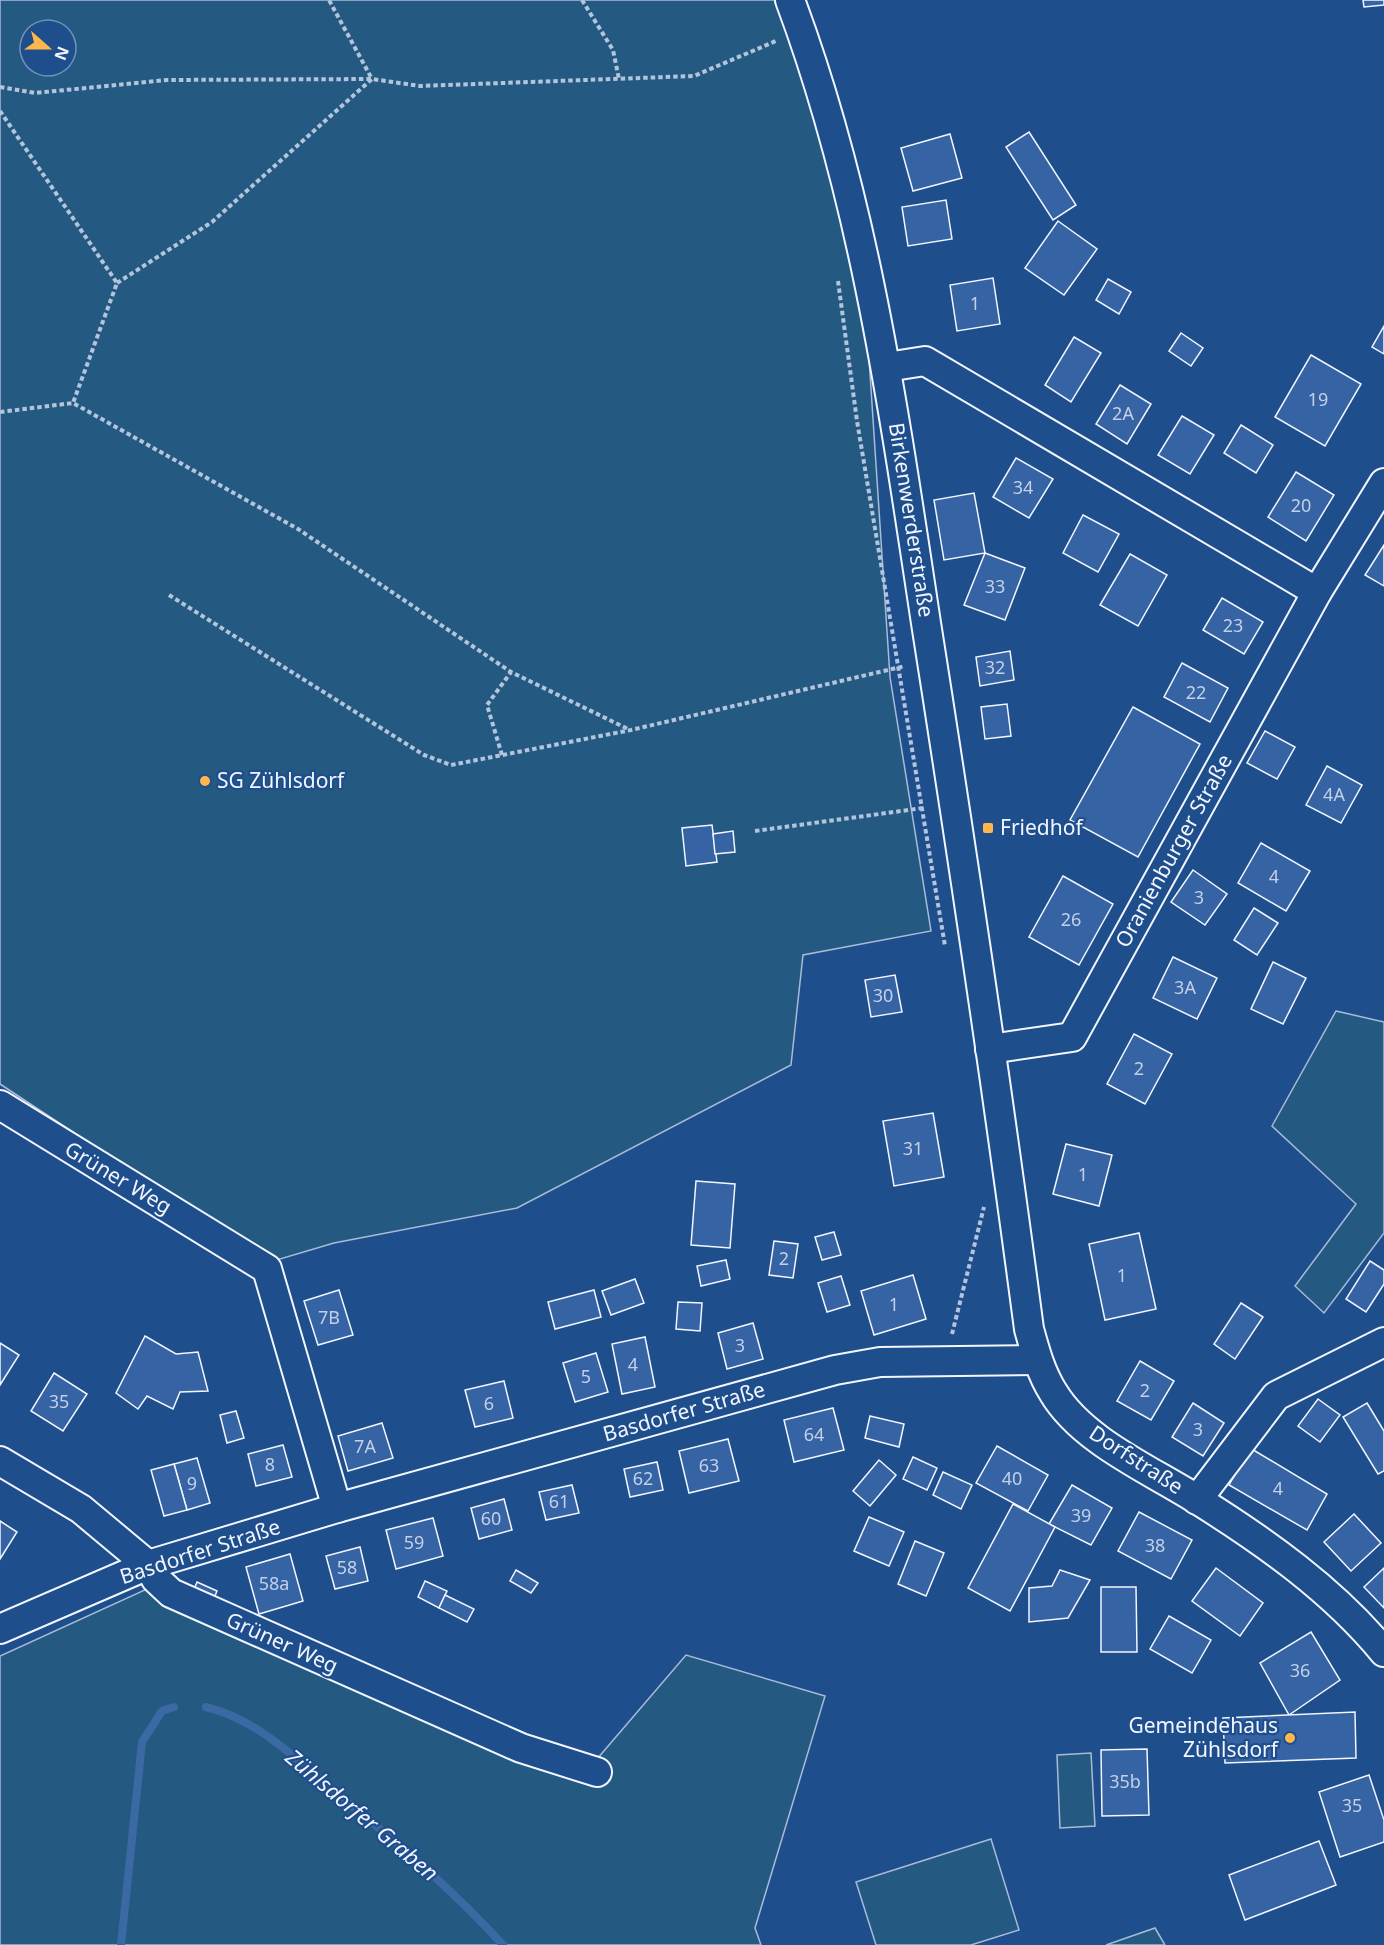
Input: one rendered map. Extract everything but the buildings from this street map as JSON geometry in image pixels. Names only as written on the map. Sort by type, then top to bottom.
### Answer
[{"type":"street","name":"Birkenwerderstraße","points":[[790,0],[840,154],[871,284],[887,367],[990,1049]]},
{"type":"street","points":[[887,367],[925,361],[1317,592]]},
{"type":"street","name":"Oranienburger Straße","points":[[990,1049],[1072,1037],[1317,592],[1384,483]]},
{"type":"street","name":"Dorfstraße","points":[[990,1049],[1029,1329],[1037,1360],[1053,1393],[1077,1420],[1113,1449],[1197,1500],[1294,1566],[1334,1600],[1384,1652]]},
{"type":"street","name":"Grüner Weg","points":[[0,1105],[267,1269],[337,1508]]},
{"type":"street","points":[[1197,1500],[1276,1396],[1384,1342]]},
{"type":"street","name":"Basdorfer Straße","points":[[0,1629],[148,1565],[337,1508],[835,1370],[880,1362],[1037,1360]]},
{"type":"street","name":"Grüner Weg","points":[[0,1461],[81,1509],[148,1565],[156,1579],[171,1593],[521,1748],[597,1772]]},
{"type":"path","points":[[329,0],[372,79]]},
{"type":"path","points":[[582,0],[613,50],[619,79]]},
{"type":"path","points":[[0,87],[35,93],[167,80],[372,79],[420,86],[694,76],[780,39],[783,50]]},
{"type":"path","points":[[73,403],[117,283],[212,222],[372,79]]},
{"type":"path","points":[[0,111],[117,283]]},
{"type":"path","points":[[838,280],[857,421],[946,948]]},
{"type":"path","points":[[0,412],[73,403],[298,529],[511,672],[631,730]]},
{"type":"path","points":[[169,594],[424,755],[451,765],[631,730],[932,660]]},
{"type":"path","points":[[502,755],[487,705],[511,672]]},
{"type":"path","points":[[754,831],[954,803]]},
{"type":"path","points":[[945,1361],[985,1203]]},
{"type":"shaded area","points":[[0,0],[776,0],[793,40],[823,143],[868,343],[890,677],[931,931],[803,955],[791,1065],[517,1208],[334,1243],[270,1262],[0,1084]]},
{"type":"shaded area","points":[[1336,1011],[1384,1022],[1384,1233],[1324,1313],[1295,1286],[1356,1204],[1272,1126]]},
{"type":"shaded area","points":[[149,1588],[585,1773],[686,1655],[825,1696],[755,1928],[761,1945],[0,1945],[0,1656]]},
{"type":"shaded area","points":[[1091,1753],[1095,1826],[1060,1828],[1057,1755]]},
{"type":"shaded area","points":[[991,1839],[1019,1930],[971,1945],[876,1945],[856,1882]]},
{"type":"shaded area","points":[[1155,1928],[1165,1945],[1106,1945]]},
{"type":"waterway","name":"Zühlsdorfer Graben","points":[[121,1945],[142,1742],[162,1711],[174,1707]]},
{"type":"waterway","name":"Zühlsdorfer Graben","points":[[206,1707],[243,1721],[292,1755],[423,1866],[503,1945]]},
{"type":"place","name":"SG Zühlsdorf","points":[[205,781]]},
{"type":"place","name":"Friedhof","points":[[988,828]]},
{"type":"place","name":"Gemeindehaus Zühlsdorf","points":[[1290,1738]]}]
